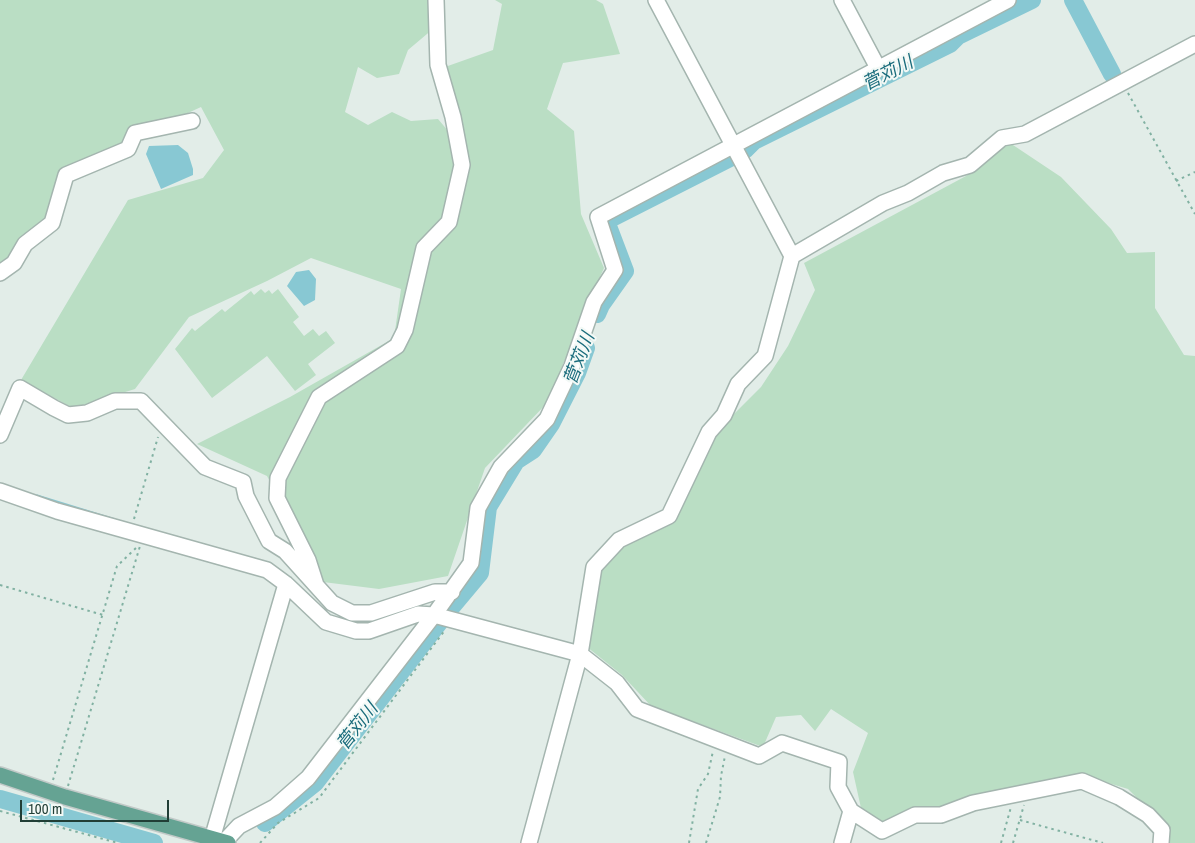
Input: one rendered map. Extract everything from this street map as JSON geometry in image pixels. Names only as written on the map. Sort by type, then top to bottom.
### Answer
[{"type":"main road","points":[[0,775],[65,797],[214,841]]},
{"type":"street","points":[[316,585],[308,560],[278,498],[278,478],[319,397],[397,346],[405,330],[424,248],[449,222],[462,166],[453,117],[438,65],[436,0]]},
{"type":"street","points":[[529,843],[580,654],[594,567],[619,540],[669,516],[709,432],[724,416],[738,384],[765,356],[792,256],[656,0]]},
{"type":"street","points":[[842,0],[878,68]]},
{"type":"street","points":[[214,841],[275,807],[308,778],[452,592],[471,563],[478,508],[501,467],[547,419],[572,366],[594,302],[615,270],[598,217],[1008,0]]},
{"type":"street","points":[[792,256],[882,203],[908,193],[943,173],[970,165],[1002,138],[1025,134],[1195,44]]},
{"type":"street","points":[[0,272],[14,263],[25,244],[52,223],[66,175],[128,149],[134,133],[192,121]]},
{"type":"street","points":[[2,425],[20,388],[68,415],[87,413],[115,401],[141,402],[205,467],[243,482],[246,496],[269,541],[285,551],[332,604],[352,614],[371,613],[435,592],[452,592]]},
{"type":"street","points":[[0,491],[57,511],[267,570],[286,584],[326,622],[356,631],[369,631],[418,614],[434,615],[580,654],[617,683],[637,710],[759,756],[782,744],[839,762],[838,788],[851,811],[882,831],[915,815],[942,815],[973,803],[1082,781],[1119,796],[1148,815],[1162,830],[1161,843]]},
{"type":"street","points":[[214,841],[286,584]]},
{"type":"street","points":[[842,843],[851,811]]},
{"type":"path","points":[[1122,82],[1195,214]]},
{"type":"path","points":[[1176,181],[1195,172]]},
{"type":"path","points":[[131,531],[162,424]]},
{"type":"path","points":[[49,791],[117,566],[141,543],[65,797]]},
{"type":"path","points":[[0,585],[103,615]]},
{"type":"path","points":[[260,843],[278,823],[319,798],[452,620]]},
{"type":"path","points":[[689,843],[698,789],[708,774],[721,741]]},
{"type":"path","points":[[706,843],[720,797],[721,741]]},
{"type":"path","points":[[1013,843],[1025,803],[1020,794]]},
{"type":"path","points":[[1001,843],[1020,794]]},
{"type":"path","points":[[0,811],[118,843]]},
{"type":"path","points":[[1020,820],[1103,843]]},
{"type":"green space","points":[[0,0],[439,0],[440,23],[408,50],[399,74],[377,78],[358,67],[345,112],[368,125],[392,112],[411,121],[438,119],[449,132],[463,127],[445,67],[493,50],[502,4],[495,0],[596,0],[603,4],[620,54],[563,63],[547,109],[574,131],[581,214],[604,268],[547,403],[485,468],[448,576],[379,589],[323,582],[267,476],[197,444],[290,397],[394,338],[401,289],[311,258],[267,281],[189,317],[135,389],[73,408],[21,380],[128,200],[203,178],[224,150],[201,107],[61,171],[45,223],[0,264]]},
{"type":"green space","points":[[1010,143],[1061,177],[1111,229],[1127,253],[1155,252],[1155,308],[1184,355],[1195,356],[1195,843],[1167,843],[1170,831],[1128,789],[1079,774],[884,822],[861,808],[853,772],[868,733],[831,709],[815,731],[801,715],[776,717],[763,747],[651,706],[622,675],[587,647],[600,573],[623,545],[674,522],[713,435],[761,387],[788,346],[815,290],[804,263],[966,176]]},
{"type":"green space","points":[[261,289],[265,293],[269,290],[272,294],[278,289],[299,317],[293,322],[304,336],[313,329],[319,336],[326,331],[335,343],[308,364],[316,375],[295,391],[267,356],[212,398],[175,349],[192,328],[195,331],[222,309],[225,312],[251,291],[254,295]]},
{"type":"water","points":[[178,145],[188,153],[193,175],[161,189],[146,154],[149,146]]},
{"type":"water","points":[[309,270],[316,279],[315,300],[304,306],[287,286],[296,272]]},
{"type":"waterway","name":"菅苅川","points":[[745,150],[754,141],[950,44],[958,36],[1032,0]]},
{"type":"waterway","name":"菅苅川","points":[[1073,0],[1112,74]]},
{"type":"waterway","name":"菅苅川","points":[[597,314],[601,305],[625,271],[606,221],[730,158]]},
{"type":"waterway","name":"菅苅川","points":[[449,610],[480,573],[488,507],[516,461],[533,450],[551,424],[577,373],[586,348]]},
{"type":"waterway","points":[[37,496],[115,520]]},
{"type":"waterway","name":"菅苅川","points":[[265,823],[315,783],[441,620]]},
{"type":"waterway","points":[[0,799],[154,843]]}]
